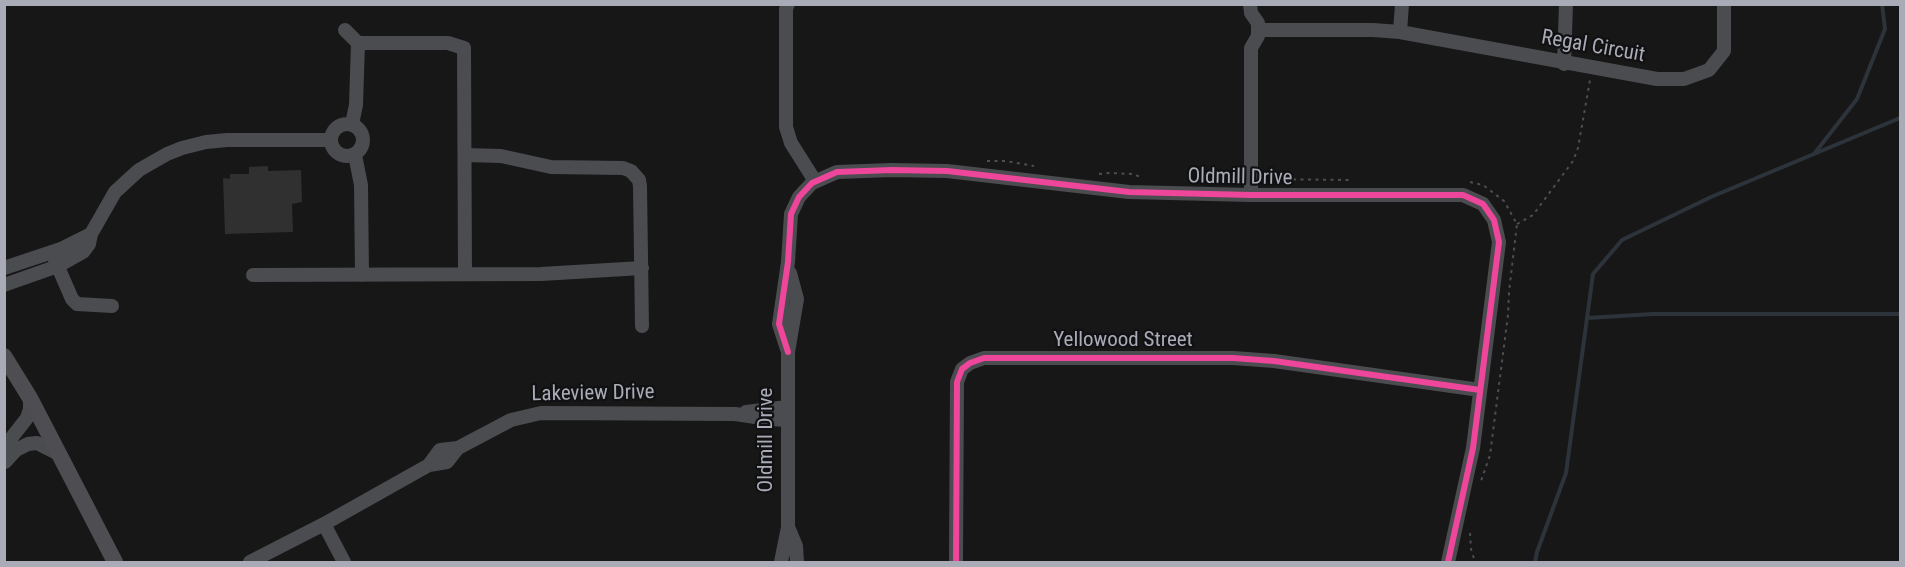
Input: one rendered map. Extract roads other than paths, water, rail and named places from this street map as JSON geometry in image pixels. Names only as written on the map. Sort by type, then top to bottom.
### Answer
[{"type":"main road","points":[[4,356],[30,398],[115,562]]},
{"type":"street","points":[[788,4],[786,9],[786,127],[790,143],[815,181]]},
{"type":"street","points":[[1250,4],[1258,30],[1258,36],[1251,48],[1251,195]]},
{"type":"street","points":[[1400,32],[1402,4]]},
{"type":"street","points":[[1564,64],[1566,4]]},
{"type":"street","name":"Regal Circuit","points":[[1258,30],[1400,32],[1593,69],[1657,79],[1684,79],[1709,70],[1724,51],[1724,4]]},
{"type":"street","points":[[345,30],[358,43],[448,43],[464,48],[465,274]]},
{"type":"street","points":[[352,124],[356,105],[358,43]]},
{"type":"street","points":[[344,124],[352,124],[361,130],[364,140],[361,150],[346,157],[338,154],[331,140],[336,128],[344,124]]},
{"type":"street","points":[[91,234],[52,252],[6,267],[6,284],[58,266],[83,252],[111,197],[124,182],[150,163],[182,148],[227,140],[331,140]]},
{"type":"street","points":[[354,155],[361,185],[362,275]]},
{"type":"street","points":[[465,155],[501,156],[551,167],[623,168],[631,171],[639,180],[640,186],[642,326]]},
{"type":"street","name":"Oldmill Drive","points":[[781,562],[788,528],[788,352],[779,324],[788,262],[791,214],[799,197],[815,181],[827,175],[847,171],[947,171],[1129,192],[1251,195],[1462,195],[1483,204],[1494,220],[1499,242],[1473,448],[1448,562]]},
{"type":"street","points":[[52,252],[72,300],[77,304],[112,306]]},
{"type":"street","points":[[253,275],[541,274],[642,268]]},
{"type":"street","name":"Yellowood Street","points":[[956,562],[957,382],[962,369],[984,358],[1233,358],[1274,361],[1480,390]]},
{"type":"street","points":[[4,461],[9,441],[27,418],[30,398]]},
{"type":"street","name":"Lakeview Drive","points":[[250,562],[324,525],[429,465],[447,462],[458,448],[511,420],[541,413],[788,413]]},
{"type":"street","points":[[4,461],[16,450],[28,444],[37,443],[59,454]]},
{"type":"street","points":[[324,525],[344,562]]},
{"type":"street","name":"Oldmill Drive","points":[[788,528],[796,546],[797,562]]},
{"type":"waterway","points":[[1814,154],[1857,99],[1885,29],[1882,4]]},
{"type":"waterway","points":[[1535,562],[1566,473],[1593,274],[1622,240],[1711,197],[1900,118]]},
{"type":"waterway","points":[[1587,318],[1653,314],[1900,314]]}]
